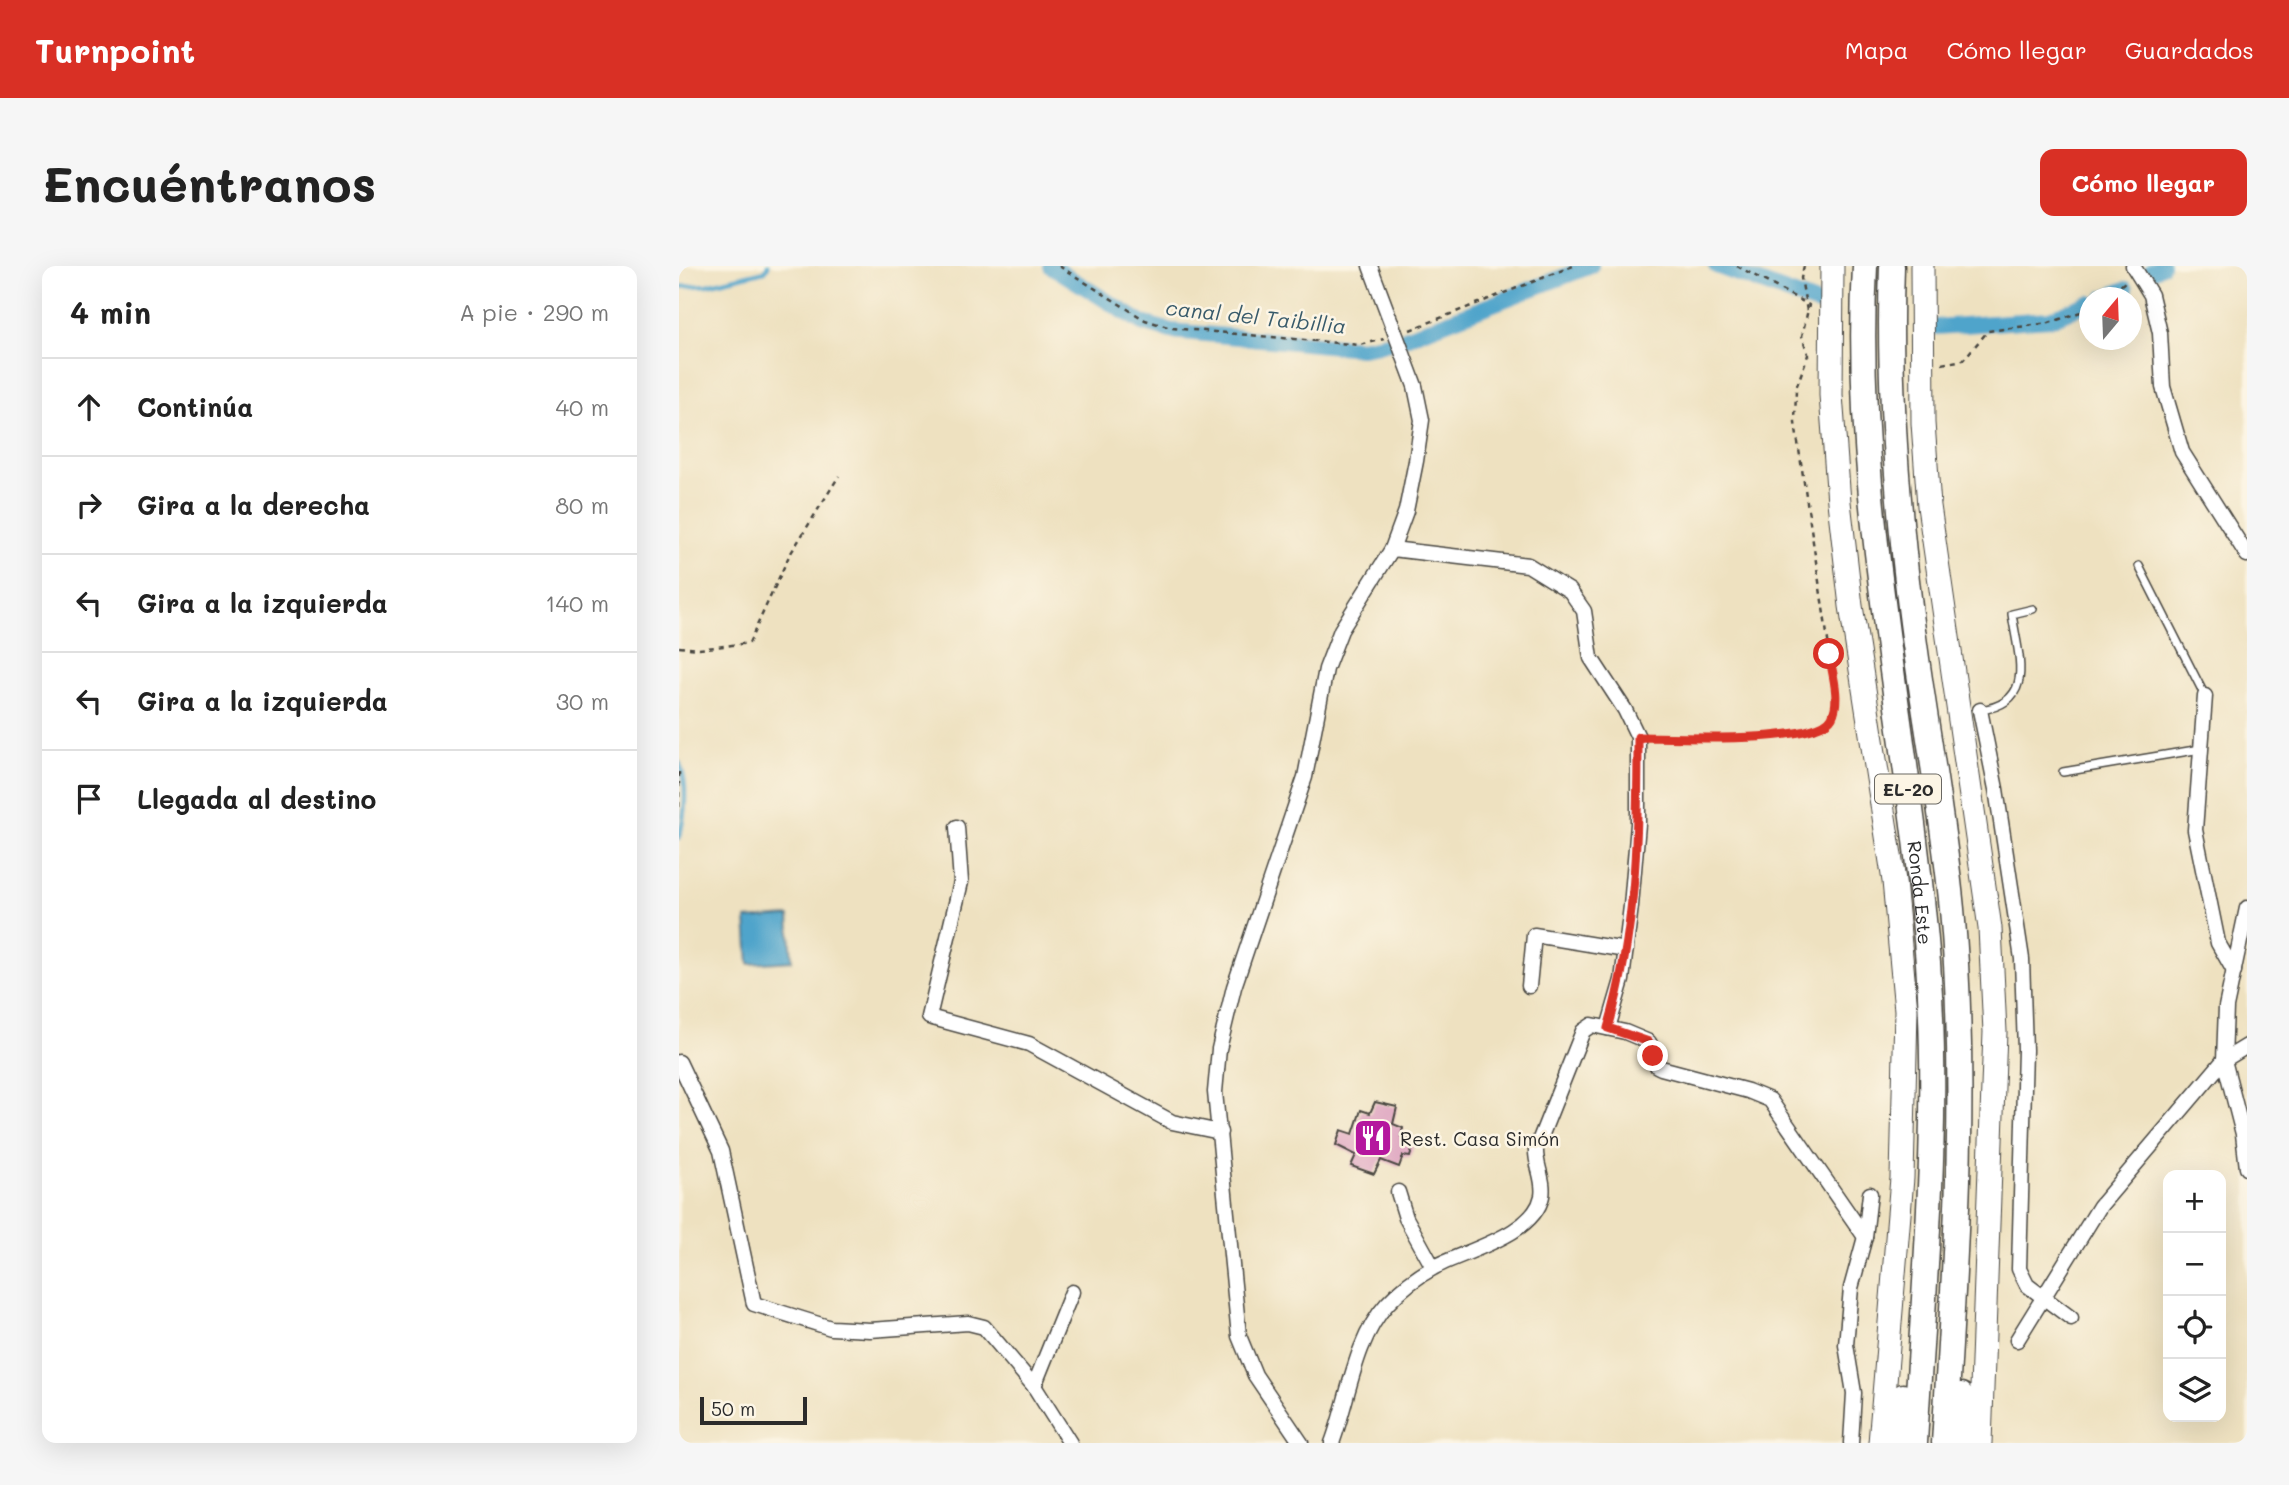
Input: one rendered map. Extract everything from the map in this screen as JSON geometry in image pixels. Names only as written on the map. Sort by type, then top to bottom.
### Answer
[{"type":"highway","points":[[1832,266],[1831,395],[1839,502],[1851,607],[1894,881],[1906,1010],[1902,1178],[1880,1443]]},
{"type":"highway","name":"Ronda Este","points":[[1865,266],[1862,344],[1872,513],[1916,846],[1928,961],[1933,1105],[1915,1443]]},
{"type":"highway","name":"Ronda Este","points":[[1892,266],[1891,346],[1899,508],[1952,906],[1960,1048],[1957,1238],[1944,1443]]},
{"type":"highway","points":[[1922,266],[1921,347],[1929,506],[1990,928],[1995,1032],[1993,1150],[1980,1443]]},
{"type":"highway","name":"EL-20","points":[[1960,1048],[1972,1141],[1962,1355],[1963,1443]]},
{"type":"highway","name":"EL-20","points":[[1896,1443],[1914,1289],[1927,1236]]},
{"type":"street","points":[[1301,1443],[1255,1375],[1239,1336],[1215,1092],[1219,1049],[1234,987],[1305,778],[1326,668],[1341,630],[1392,549],[1406,511],[1422,420],[1415,386],[1394,336],[1373,269]]},
{"type":"street","points":[[2135,269],[2151,295],[2160,333],[2163,387],[2182,452],[2247,555]]},
{"type":"street","points":[[1392,549],[1528,565],[1570,591],[1584,611],[1591,657],[1625,710],[1638,737],[1636,849],[1626,950],[1622,980],[1608,1028]]},
{"type":"street","points":[[2204,696],[2195,830],[2218,943],[2234,971]]},
{"type":"street","points":[[1980,710],[1996,789],[2022,959],[2025,1050],[2019,1269],[2027,1285],[2071,1318]]},
{"type":"street","points":[[957,827],[961,882],[929,1017],[1029,1044],[1172,1122],[1220,1132]]},
{"type":"street","points":[[2247,908],[2226,1007],[2224,1060],[2243,1133],[2247,1165]]},
{"type":"street","points":[[1529,986],[1534,935],[1626,950]]},
{"type":"street","points":[[1332,1443],[1371,1323],[1411,1282],[1433,1267],[1508,1234],[1535,1210],[1542,1196],[1535,1162],[1536,1149],[1583,1031],[1592,1025],[1649,1042],[1657,1066],[1748,1091],[1770,1100],[1865,1237]]},
{"type":"street","points":[[2017,1340],[2100,1206],[2224,1060],[2247,1046]]},
{"type":"street","points":[[679,1062],[721,1152],[754,1304],[831,1328],[870,1330],[968,1323],[984,1327],[1034,1386],[1070,1443]]},
{"type":"street","points":[[1398,1192],[1406,1218],[1433,1267]]},
{"type":"street","points":[[1851,1443],[1854,1393],[1846,1345],[1851,1288],[1865,1237],[1870,1194]]},
{"type":"street","points":[[1034,1386],[1072,1292]]},
{"type":"lane","points":[[2140,566],[2204,696]]},
{"type":"lane","points":[[1980,710],[2000,708],[2014,698],[2021,676],[2012,614],[2033,609]]},
{"type":"lane","points":[[2063,772],[2201,749]]},
{"type":"path","points":[[1059,266],[1145,320],[1171,328],[1360,345],[1394,336],[1573,266]]},
{"type":"path","points":[[1638,737],[1758,738],[1817,730],[1831,719],[1835,702],[1795,423],[1796,388],[1808,355],[1802,336],[1809,305],[1737,266]]},
{"type":"path","points":[[1804,266],[1801,278],[1808,312]]},
{"type":"path","points":[[2116,287],[2135,269]]},
{"type":"path","points":[[1938,365],[1963,360],[1988,331],[2049,323],[2079,312]]},
{"type":"path","points":[[1808,355],[1815,356]]},
{"type":"path","points":[[679,647],[699,649],[749,643],[789,556],[839,476]]},
{"type":"path","points":[[679,772],[679,810]]},
{"type":"water","points":[[789,916],[792,961],[749,964],[746,919]]},
{"type":"building","name":"Rest. Casa Simón","points":[[1375,1102],[1397,1107],[1393,1124],[1403,1128],[1401,1136],[1415,1140],[1410,1157],[1403,1156],[1399,1167],[1381,1160],[1374,1174],[1351,1166],[1356,1155],[1336,1145],[1341,1130],[1353,1134],[1361,1110],[1370,1113]]},
{"type":"waterway","points":[[679,287],[707,285],[765,271],[768,266]]},
{"type":"waterway","name":"canal del Taibillia","points":[[1051,266],[1142,323],[1171,331],[1361,348],[1389,343]]},
{"type":"waterway","name":"canal del Taibillia","points":[[1405,338],[1591,266]]},
{"type":"waterway","name":"canal del Taibillia","points":[[1716,266],[1819,304]]},
{"type":"waterway","name":"canal del Taibillia","points":[[2151,272],[2162,266]]},
{"type":"waterway","name":"canal del Taibillia","points":[[1935,327],[2050,319],[2079,307]]},
{"type":"waterway","points":[[679,762],[684,779],[685,799],[679,838]]},
{"type":"place","name":"Rest. Casa Simón","points":[[1373,1138]]},
{"type":"route","points":[[1653,1056],[1649,1042],[1608,1028],[1622,980],[1631,906],[1638,824],[1638,737],[1758,738],[1817,730],[1831,719],[1835,702],[1829,654]]}]
